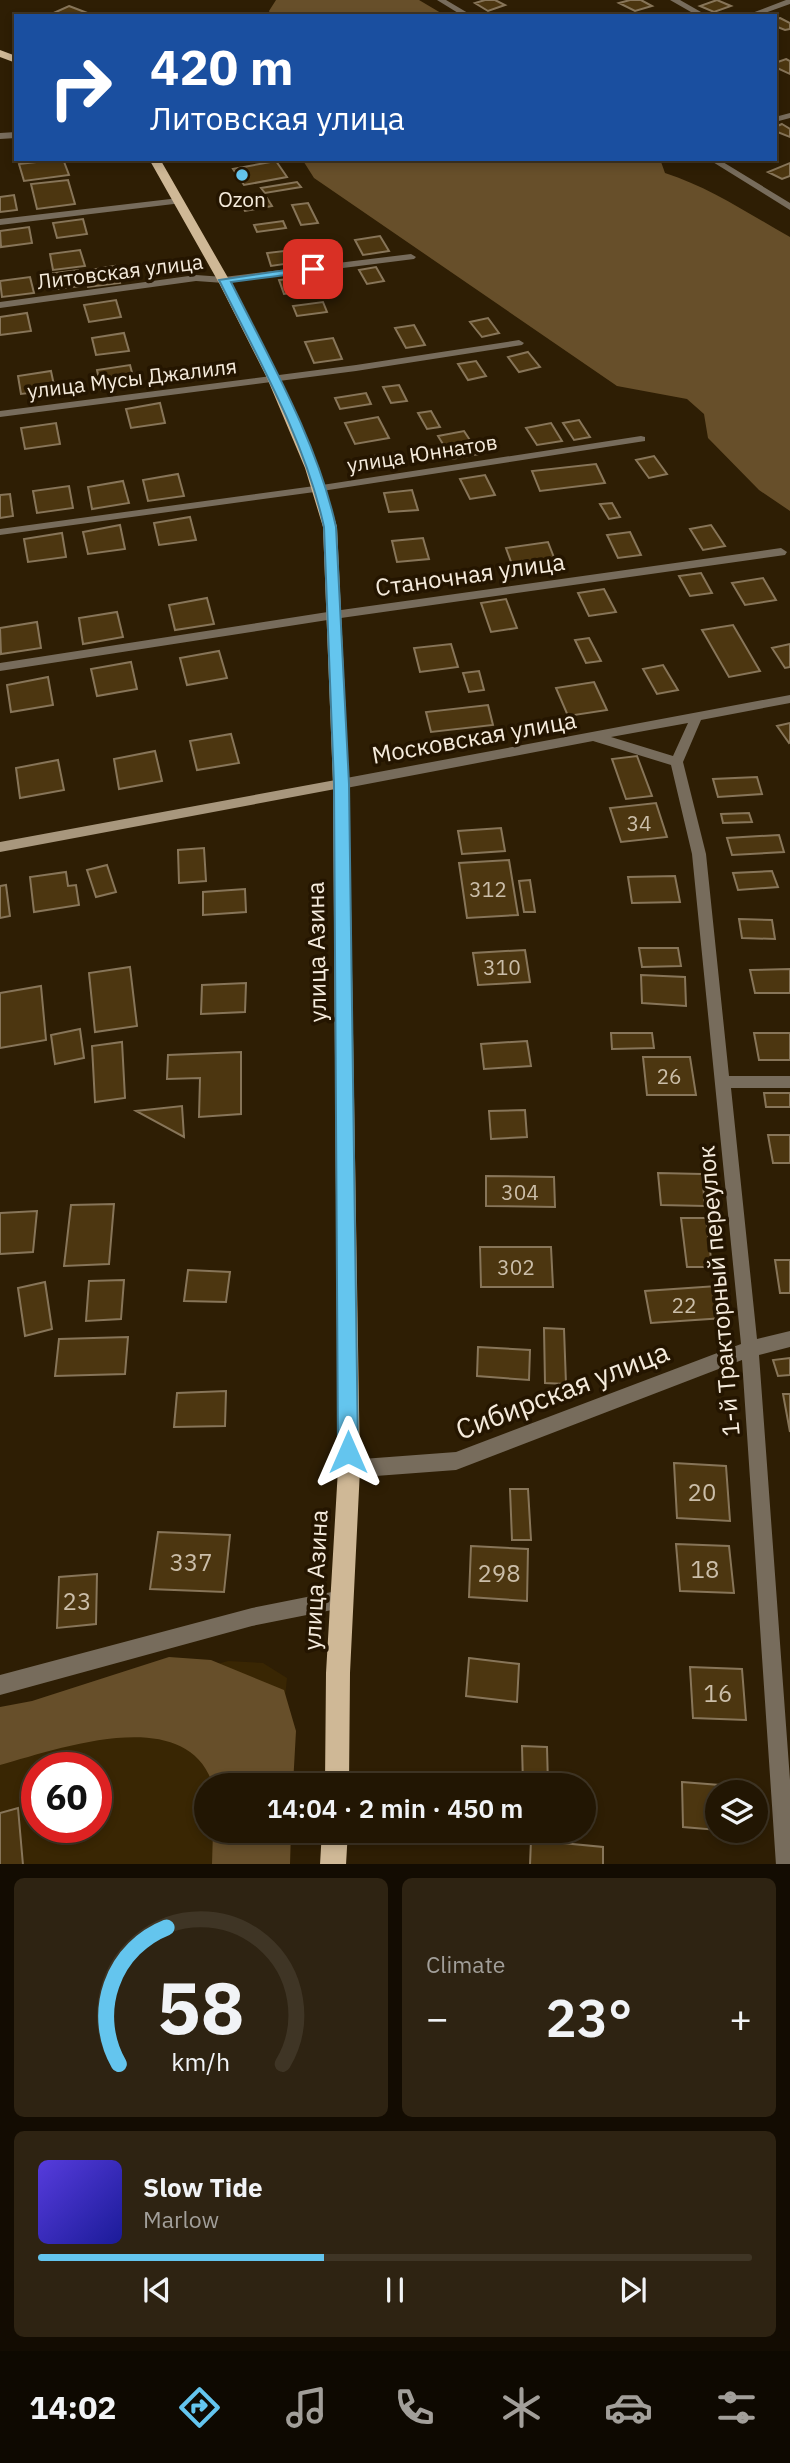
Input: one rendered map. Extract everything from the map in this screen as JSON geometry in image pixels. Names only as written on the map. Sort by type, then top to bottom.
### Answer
[{"type":"main road","name":"улица Азина","points":[[155,161],[224,280],[274,379],[322,488],[330,527],[341,784],[349,1469],[337,1773]]},
{"type":"main road","points":[[333,1864],[334,1843]]},
{"type":"street","points":[[441,0],[466,14]]},
{"type":"street","points":[[674,0],[700,14]]},
{"type":"street","points":[[754,14],[790,1]]},
{"type":"street","points":[[715,161],[790,207]]},
{"type":"street","points":[[0,222],[179,201]]},
{"type":"street","name":"Литовская улица","points":[[0,305],[196,278],[224,280],[411,257]]},
{"type":"street","name":"улица Мусы Джалиля","points":[[0,414],[274,379],[519,343]]},
{"type":"street","name":"улица Юннатов","points":[[0,532],[322,488],[641,439]]},
{"type":"street","name":"Станочная улица","points":[[0,667],[334,615],[781,552]]},
{"type":"street","name":"Московская улица","points":[[0,847],[695,720],[790,699]]},
{"type":"street","points":[[597,737],[677,762],[695,720]]},
{"type":"street","name":"1-й Тракторный переулок","points":[[677,762],[699,854],[750,1349],[786,1864]]},
{"type":"street","points":[[723,1082],[790,1082]]},
{"type":"street","name":"Сибирская улица","points":[[349,1469],[456,1461],[750,1349],[790,1339]]},
{"type":"street","points":[[0,1685],[252,1617],[342,1599]]},
{"type":"shaded area","points":[[276,0],[419,0],[443,14],[270,14],[269,11]]},
{"type":"shaded area","points":[[303,161],[661,161],[665,173],[713,193],[790,237],[790,511],[759,490],[708,438],[704,414],[687,399],[617,386],[314,178]]},
{"type":"shaded area","points":[[169,1657],[211,1660],[284,1690],[296,1731],[294,1773],[206,1773],[199,1760],[177,1745],[149,1738],[119,1738],[86,1742],[47,1752],[21,1752],[21,1759],[0,1765],[0,1707],[32,1701]]},
{"type":"shaded area","points":[[228,1661],[263,1663],[287,1678],[277,1773],[194,1773],[194,1843],[271,1843],[268,1864],[0,1864],[0,1749],[97,1698]]},
{"type":"shaded area","points":[[213,1843],[291,1843],[290,1864],[212,1864]]},
{"type":"building","points":[[495,0],[505,5],[488,11],[475,3]]},
{"type":"building","points":[[641,0],[652,6],[635,11],[619,3]]},
{"type":"building","points":[[717,0],[731,6],[714,12],[700,6]]},
{"type":"building","points":[[69,6],[90,14],[51,14]]},
{"type":"building","points":[[777,19],[790,23],[790,29],[777,27]]},
{"type":"building","points":[[786,59],[790,61],[790,74],[777,68],[777,62]]},
{"type":"building","points":[[782,124],[790,129],[790,137],[777,132],[777,126]]},
{"type":"building","points":[[64,161],[69,175],[24,181],[19,164]]},
{"type":"building","points":[[276,161],[287,177],[244,185],[233,169]]},
{"type":"building","points":[[790,163],[790,176],[782,179],[768,172]]},
{"type":"building","points":[[68,180],[75,204],[37,209],[31,184]]},
{"type":"building","points":[[297,182],[301,187],[265,193],[261,188]]},
{"type":"building","points":[[14,195],[17,210],[0,212],[0,197]]},
{"type":"building","points":[[267,198],[272,206],[245,211],[240,202]]},
{"type":"building","points":[[308,203],[318,223],[301,225],[292,205]]},
{"type":"building","points":[[83,219],[87,234],[57,238],[53,223]]},
{"type":"building","points":[[283,221],[286,228],[257,232],[254,225]]},
{"type":"building","points":[[29,227],[32,243],[1,247],[0,231]]},
{"type":"building","points":[[380,236],[389,251],[363,255],[355,240]]},
{"type":"building","points":[[301,249],[305,261],[271,266],[267,253]]},
{"type":"building","points":[[80,250],[85,266],[53,270],[50,254]]},
{"type":"building","points":[[115,266],[120,283],[88,287],[84,271]]},
{"type":"building","points":[[376,267],[384,281],[367,284],[359,270]]},
{"type":"building","points":[[78,270],[82,286],[50,290],[47,274]]},
{"type":"building","points":[[314,276],[319,290],[284,294],[279,280]]},
{"type":"building","points":[[30,277],[34,293],[2,297],[0,281]]},
{"type":"building","points":[[116,300],[121,317],[89,322],[84,305]]},
{"type":"building","points":[[323,302],[327,312],[297,316],[293,306]]},
{"type":"building","points":[[27,313],[31,331],[0,335],[0,317]]},
{"type":"building","points":[[488,318],[499,333],[482,337],[470,322]]},
{"type":"building","points":[[414,325],[425,345],[406,348],[395,328]]},
{"type":"building","points":[[124,333],[129,351],[96,355],[92,338]]},
{"type":"building","points":[[333,338],[342,359],[314,363],[305,342]]},
{"type":"building","points":[[528,352],[540,367],[519,372],[508,357]]},
{"type":"building","points":[[476,361],[486,376],[468,380],[458,364]]},
{"type":"building","points":[[130,365],[135,384],[101,389],[97,370]]},
{"type":"building","points":[[51,371],[55,390],[21,394],[18,376]]},
{"type":"building","points":[[399,385],[407,401],[391,403],[383,387]]},
{"type":"building","points":[[366,393],[371,404],[340,409],[335,398]]},
{"type":"building","points":[[160,403],[165,423],[131,428],[126,409]]},
{"type":"building","points":[[431,411],[440,427],[427,429],[418,413]]},
{"type":"building","points":[[378,417],[389,438],[355,444],[345,423]]},
{"type":"building","points":[[579,420],[590,437],[574,440],[563,423]]},
{"type":"building","points":[[56,423],[60,444],[25,449],[21,428]]},
{"type":"building","points":[[551,423],[562,441],[537,445],[526,428]]},
{"type":"building","points":[[464,431],[479,454],[452,459],[438,436]]},
{"type":"building","points":[[394,453],[399,466],[371,470],[366,457]]},
{"type":"building","points":[[654,456],[667,474],[649,478],[636,460]]},
{"type":"building","points":[[596,464],[605,483],[540,491],[532,471]]},
{"type":"building","points":[[178,474],[184,496],[148,501],[143,480]]},
{"type":"building","points":[[485,475],[495,495],[470,499],[460,479]]},
{"type":"building","points":[[123,481],[129,503],[92,509],[88,487]]},
{"type":"building","points":[[69,486],[73,508],[37,513],[33,491]]},
{"type":"building","points":[[412,490],[418,510],[389,512],[384,493]]},
{"type":"building","points":[[10,494],[13,516],[0,518],[0,495]]},
{"type":"building","points":[[612,503],[620,517],[609,519],[600,504]]},
{"type":"building","points":[[190,517],[196,540],[159,545],[154,523]]},
{"type":"building","points":[[120,525],[125,549],[88,554],[83,532]]},
{"type":"building","points":[[711,525],[725,546],[703,550],[690,529]]},
{"type":"building","points":[[630,532],[641,555],[618,558],[607,535]]},
{"type":"building","points":[[62,533],[66,557],[28,562],[24,539]]},
{"type":"building","points":[[423,538],[429,559],[397,562],[392,541]]},
{"type":"building","points":[[548,542],[558,568],[515,573],[506,548]]},
{"type":"building","points":[[701,573],[712,593],[690,596],[679,576]]},
{"type":"building","points":[[763,578],[776,600],[745,605],[732,583]]},
{"type":"building","points":[[604,589],[616,612],[589,616],[578,593]]},
{"type":"building","points":[[207,598],[214,624],[175,630],[169,605]]},
{"type":"building","points":[[506,599],[517,628],[491,632],[481,603]]},
{"type":"building","points":[[117,612],[123,637],[83,644],[79,618]]},
{"type":"building","points":[[37,622],[41,648],[1,654],[0,628]]},
{"type":"building","points":[[733,625],[760,671],[729,677],[702,630]]},
{"type":"building","points":[[589,638],[601,661],[586,663],[575,640]]},
{"type":"building","points":[[451,644],[458,667],[420,672],[414,648]]},
{"type":"building","points":[[790,644],[790,667],[785,668],[772,648]]},
{"type":"building","points":[[219,651],[227,678],[187,685],[180,658]]},
{"type":"building","points":[[131,662],[137,689],[97,696],[91,669]]},
{"type":"building","points":[[663,665],[678,690],[657,694],[643,669]]},
{"type":"building","points":[[479,671],[484,690],[469,692],[463,673]]},
{"type":"building","points":[[48,677],[53,705],[11,712],[7,685]]},
{"type":"building","points":[[594,682],[607,710],[568,716],[556,688]]},
{"type":"building","points":[[488,705],[493,725],[431,732],[426,712]]},
{"type":"building","points":[[790,723],[790,742],[789,743],[777,726]]},
{"type":"building","points":[[231,734],[239,763],[197,770],[190,741]]},
{"type":"building","points":[[155,751],[162,781],[119,789],[114,759]]},
{"type":"building","points":[[637,756],[652,796],[626,799],[612,759]]},
{"type":"building","points":[[58,760],[64,790],[20,798],[16,768]]},
{"type":"building","points":[[757,777],[762,794],[718,797],[713,779]]},
{"type":"building","points":[[656,803],[667,837],[621,842],[610,808]]},
{"type":"building","points":[[749,813],[752,822],[723,823],[721,814]]},
{"type":"building","points":[[501,828],[505,851],[462,854],[458,831]]},
{"type":"building","points":[[779,835],[784,852],[732,855],[727,838]]},
{"type":"building","points":[[204,848],[206,881],[179,883],[178,850]]},
{"type":"building","points":[[509,860],[518,915],[467,918],[459,863]]},
{"type":"building","points":[[107,865],[116,892],[96,897],[87,870]]},
{"type":"building","points":[[772,871],[778,887],[738,890],[733,873]]},
{"type":"building","points":[[66,872],[68,886],[76,885],[79,905],[34,912],[30,877]]},
{"type":"building","points":[[675,876],[680,902],[632,903],[628,877]]},
{"type":"building","points":[[530,880],[535,912],[524,912],[519,881]]},
{"type":"building","points":[[6,885],[10,916],[0,918],[0,886]]},
{"type":"building","points":[[245,889],[246,912],[203,915],[203,892]]},
{"type":"building","points":[[739,919],[772,920],[775,939],[742,938]]},
{"type":"building","points":[[639,948],[678,948],[681,966],[642,967]]},
{"type":"building","points":[[525,950],[530,982],[478,985],[473,953]]},
{"type":"building","points":[[130,967],[137,1026],[95,1032],[89,973]]},
{"type":"building","points":[[790,969],[790,993],[755,993],[750,970]]},
{"type":"building","points":[[641,975],[685,977],[686,1006],[642,1003]]},
{"type":"building","points":[[246,983],[245,1012],[201,1014],[202,985]]},
{"type":"building","points":[[41,986],[46,1040],[0,1048],[0,993]]},
{"type":"building","points":[[80,1029],[84,1058],[55,1064],[51,1035]]},
{"type":"building","points":[[611,1033],[652,1033],[654,1048],[612,1049]]},
{"type":"building","points":[[754,1033],[790,1033],[790,1060],[759,1060]]},
{"type":"building","points":[[527,1041],[531,1066],[484,1069],[481,1044]]},
{"type":"building","points":[[122,1042],[125,1098],[95,1102],[92,1046]]},
{"type":"building","points":[[241,1052],[241,1114],[199,1117],[200,1078],[167,1079],[168,1055]]},
{"type":"building","points":[[643,1057],[690,1057],[696,1095],[647,1095]]},
{"type":"building","points":[[764,1093],[790,1093],[790,1107],[766,1107]]},
{"type":"building","points":[[182,1106],[184,1137],[136,1111]]},
{"type":"building","points":[[525,1110],[527,1137],[491,1139],[489,1111]]},
{"type":"building","points":[[768,1135],[790,1135],[790,1163],[773,1163]]},
{"type":"building","points":[[658,1173],[702,1174],[705,1206],[661,1205]]},
{"type":"building","points":[[486,1176],[554,1177],[555,1207],[486,1206]]},
{"type":"building","points":[[114,1204],[109,1264],[64,1266],[71,1205]]},
{"type":"building","points":[[37,1211],[33,1252],[0,1254],[0,1213]]},
{"type":"building","points":[[681,1218],[706,1218],[712,1267],[687,1267]]},
{"type":"building","points":[[480,1247],[551,1247],[553,1287],[481,1287]]},
{"type":"building","points":[[775,1260],[790,1260],[790,1293],[780,1293]]},
{"type":"building","points":[[188,1270],[230,1272],[226,1302],[184,1301]]},
{"type":"building","points":[[124,1280],[121,1319],[86,1321],[89,1281]]},
{"type":"building","points":[[45,1282],[52,1329],[25,1336],[18,1288]]},
{"type":"building","points":[[717,1286],[724,1318],[651,1323],[645,1291]]},
{"type":"building","points":[[544,1328],[564,1329],[566,1384],[545,1383]]},
{"type":"building","points":[[128,1337],[125,1374],[55,1376],[59,1339]]},
{"type":"building","points":[[478,1347],[530,1350],[529,1380],[477,1376]]},
{"type":"building","points":[[790,1358],[790,1375],[778,1376],[773,1360]]},
{"type":"building","points":[[226,1391],[225,1426],[174,1427],[177,1393]]},
{"type":"building","points":[[783,1394],[790,1394],[790,1432]]},
{"type":"building","points":[[674,1463],[726,1466],[730,1521],[677,1518]]},
{"type":"building","points":[[510,1489],[528,1489],[531,1540],[512,1540]]},
{"type":"building","points":[[158,1532],[230,1535],[224,1592],[150,1589]]},
{"type":"building","points":[[676,1544],[729,1546],[734,1593],[680,1591]]},
{"type":"building","points":[[471,1546],[528,1549],[527,1601],[469,1597]]},
{"type":"building","points":[[97,1574],[96,1624],[57,1628],[59,1577]]},
{"type":"building","points":[[469,1658],[519,1664],[517,1702],[466,1696]]},
{"type":"building","points":[[690,1667],[742,1669],[746,1720],[693,1718]]},
{"type":"building","points":[[522,1746],[547,1747],[548,1773],[523,1773]]},
{"type":"building","points":[[682,1782],[705,1784],[705,1829],[683,1827]]},
{"type":"building","points":[[18,1808],[23,1864],[0,1864],[0,1813]]},
{"type":"building","points":[[531,1843],[603,1847],[603,1864],[530,1864]]},
{"type":"place","name":"Ozon","points":[[242,175]]},
{"type":"route","points":[[313,269],[224,280],[274,379],[322,488],[330,527],[341,784],[348,1452]]}]
